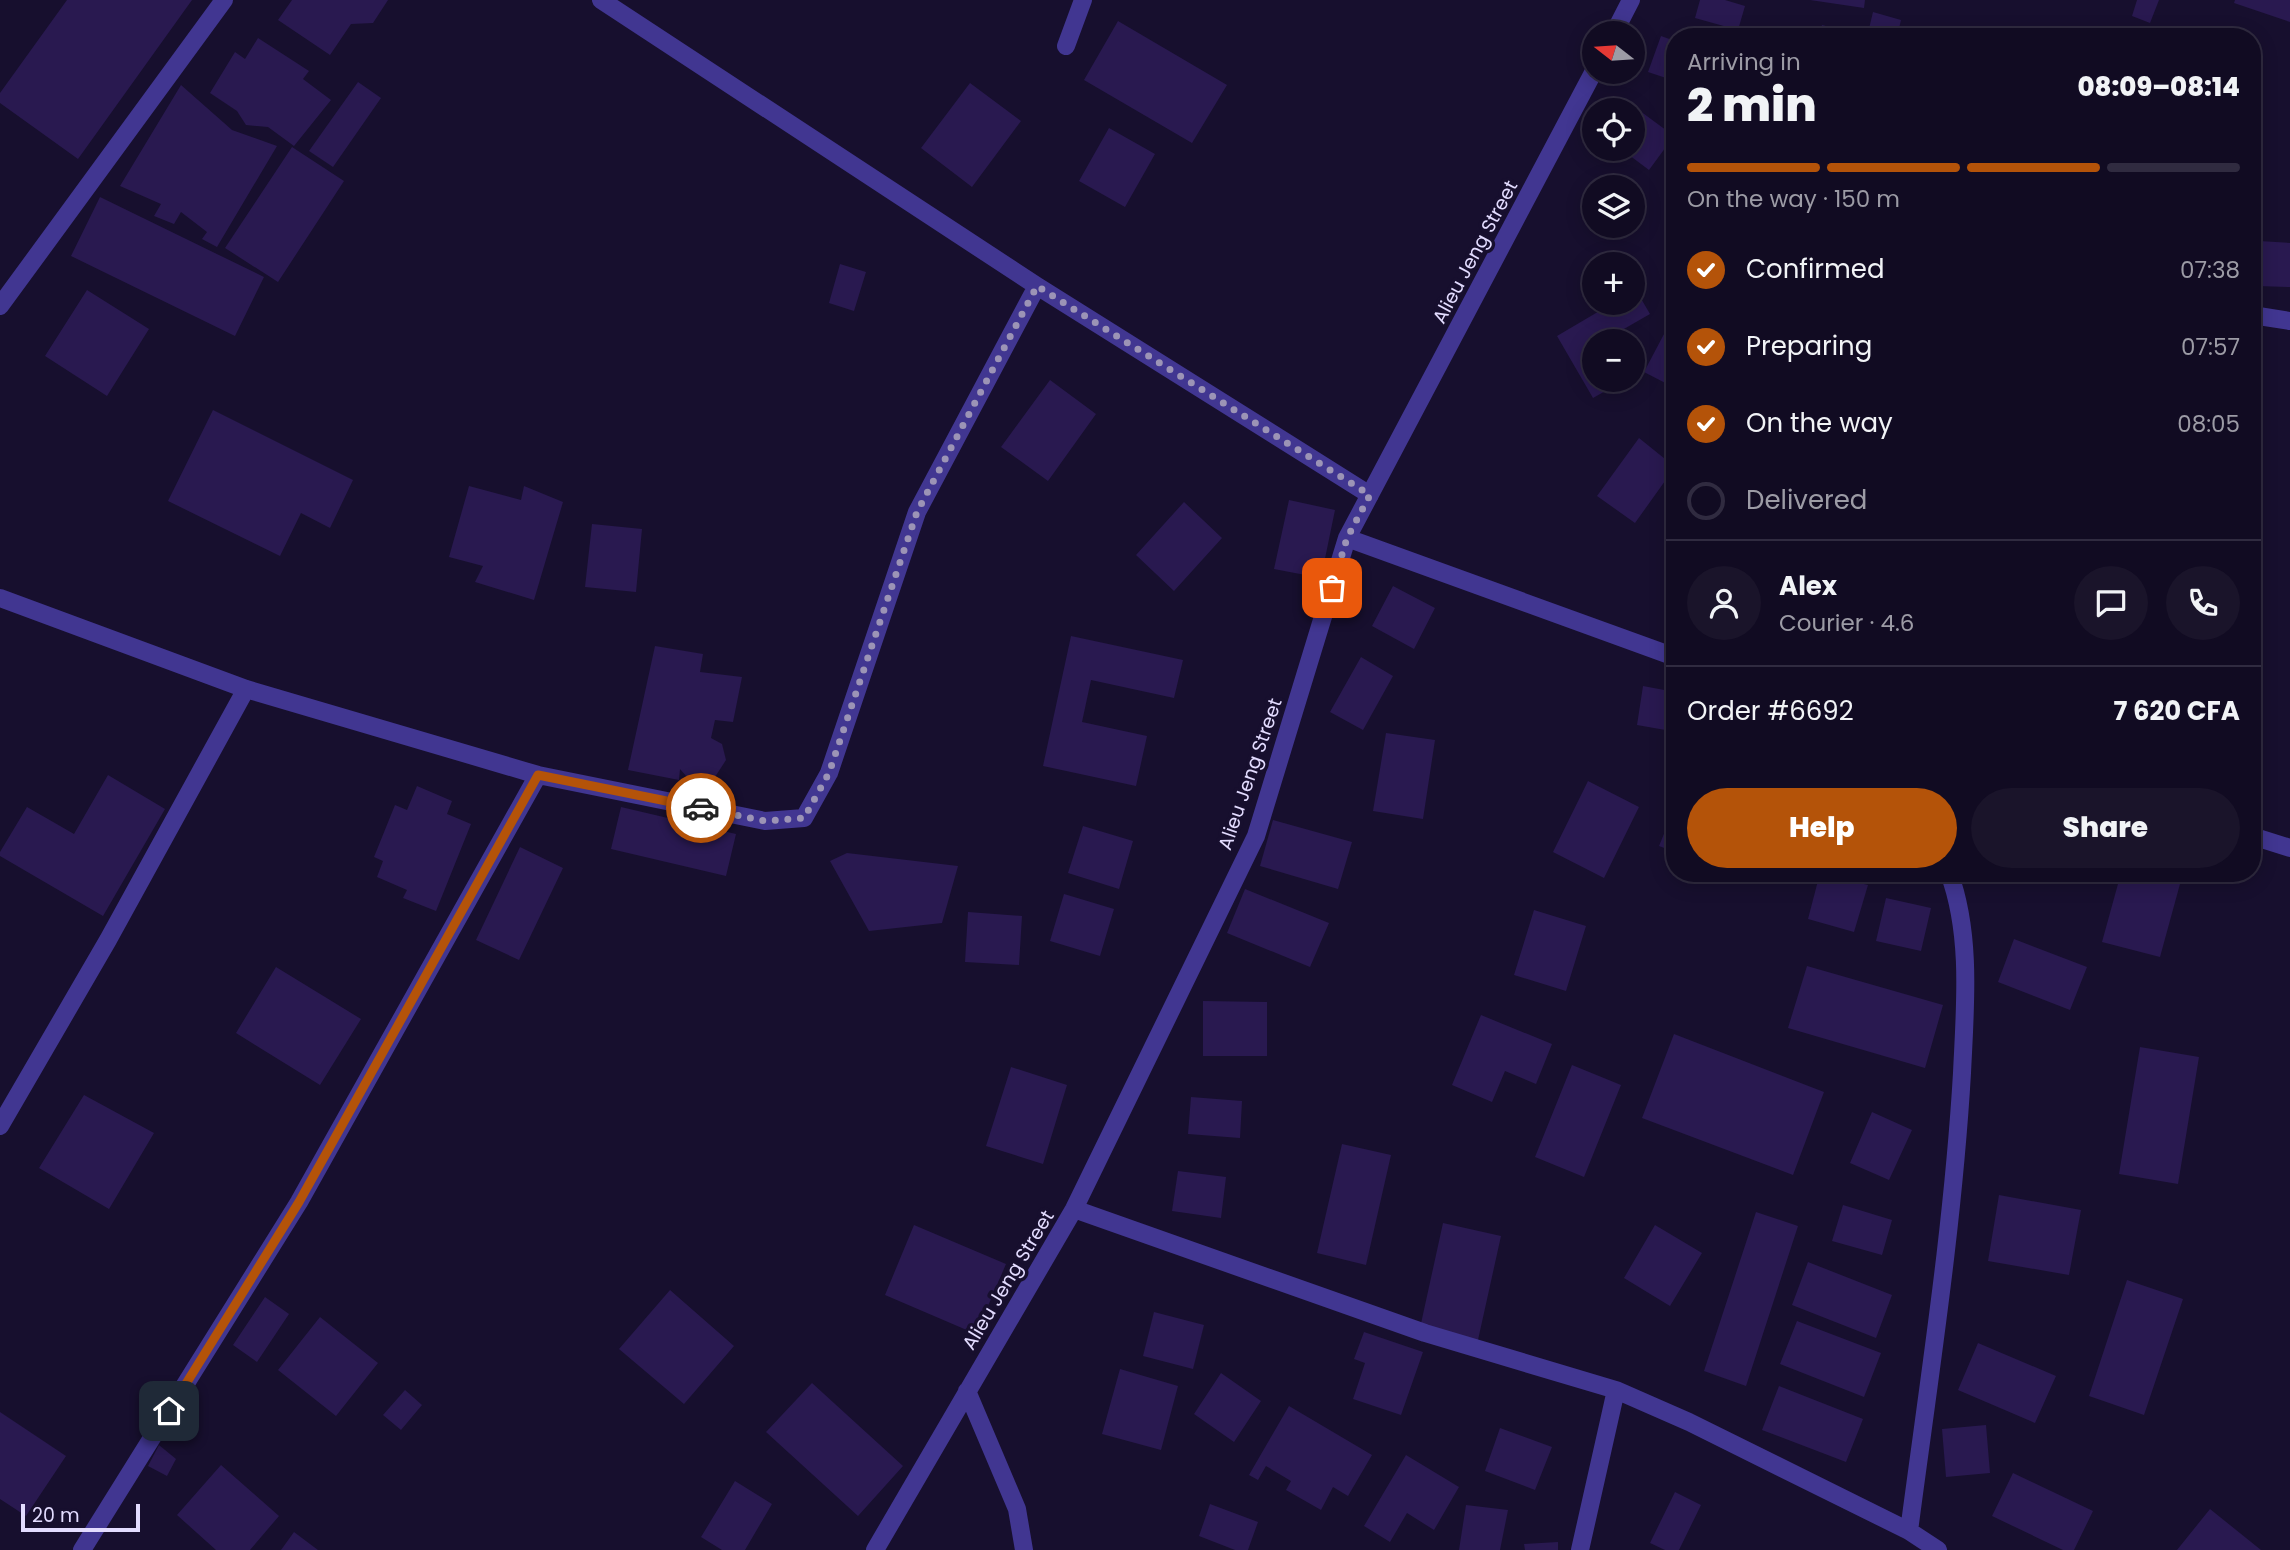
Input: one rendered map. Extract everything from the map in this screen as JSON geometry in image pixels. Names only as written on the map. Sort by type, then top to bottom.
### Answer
[{"type":"street","points":[[0,306],[224,0]]},
{"type":"street","points":[[601,0],[1037,286],[1370,495]]},
{"type":"street","points":[[1066,46],[1083,0]]},
{"type":"street","points":[[1620,21],[1631,0]]},
{"type":"street","name":"Alieu Jeng Street","points":[[875,1550],[1074,1209],[1256,836],[1347,538],[1587,84]]},
{"type":"street","points":[[0,598],[246,689],[538,775],[765,821],[804,818],[829,773],[917,512],[1037,286]]},
{"type":"street","points":[[2261,316],[2290,321]]},
{"type":"street","points":[[1347,538],[1666,654]]},
{"type":"street","points":[[0,1126],[108,940],[246,689]]},
{"type":"street","points":[[82,1550],[299,1202],[538,775]]},
{"type":"street","points":[[2261,839],[2290,848]]},
{"type":"street","points":[[1909,1531],[1956,1177],[1966,991],[1958,898],[1952,882]]},
{"type":"street","points":[[1074,1209],[1425,1333],[1616,1390],[1689,1422],[1909,1531],[1938,1550]]},
{"type":"street","points":[[1580,1550],[1616,1390]]},
{"type":"street","points":[[967,1391],[1017,1509],[1024,1550]]},
{"type":"building","points":[[67,0],[192,0],[78,159],[0,103],[0,93]]},
{"type":"building","points":[[292,0],[388,0],[373,23],[351,24],[330,55],[278,20]]},
{"type":"building","points":[[1700,0],[1725,0],[1745,6],[1739,28],[1695,18]]},
{"type":"building","points":[[1810,0],[1865,0],[1864,8]]},
{"type":"building","points":[[2137,0],[2159,0],[2150,23],[2132,16]]},
{"type":"building","points":[[2235,0],[2290,0],[2290,22],[2234,3]]},
{"type":"building","points":[[1873,12],[1901,20],[1899,28],[1869,28]]},
{"type":"building","points":[[1118,21],[1227,85],[1192,143],[1084,80]]},
{"type":"building","points":[[1661,36],[1666,38],[1666,78],[1648,72]]},
{"type":"building","points":[[258,38],[309,71],[303,79],[331,100],[294,146],[268,127],[246,125],[237,111],[210,93],[235,52],[245,59]]},
{"type":"building","points":[[358,82],[381,98],[333,167],[309,151]]},
{"type":"building","points":[[970,83],[1021,121],[972,187],[921,148]]},
{"type":"building","points":[[181,85],[232,130],[277,146],[217,247],[202,239],[207,232],[181,212],[174,224],[154,216],[161,204],[120,186]]},
{"type":"building","points":[[1645,115],[1666,130],[1666,147],[1649,170],[1637,161],[1645,161]]},
{"type":"building","points":[[1109,128],[1155,154],[1125,207],[1079,181]]},
{"type":"building","points":[[292,147],[344,181],[278,282],[225,248]]},
{"type":"building","points":[[100,197],[264,277],[235,336],[71,256]]},
{"type":"building","points":[[2261,241],[2290,243],[2290,287],[2261,286]]},
{"type":"building","points":[[840,264],[866,272],[854,311],[829,303]]},
{"type":"building","points":[[87,290],[149,329],[107,396],[45,356]]},
{"type":"building","points":[[1645,305],[1650,314],[1624,329],[1582,329],[1582,379],[1557,336],[1593,315],[1645,315]]},
{"type":"building","points":[[1666,330],[1666,383],[1645,370]]},
{"type":"building","points":[[1050,380],[1096,414],[1048,481],[1001,447]]},
{"type":"building","points":[[1590,392],[1604,392],[1593,398]]},
{"type":"building","points":[[213,410],[353,480],[330,528],[301,513],[280,556],[168,501]]},
{"type":"building","points":[[1639,438],[1666,460],[1666,480],[1635,523],[1597,496]]},
{"type":"building","points":[[469,486],[521,500],[524,486],[563,502],[534,600],[475,582],[483,566],[449,557]]},
{"type":"building","points":[[1289,500],[1335,510],[1321,578],[1274,569]]},
{"type":"building","points":[[1184,502],[1222,538],[1174,591],[1136,555]]},
{"type":"building","points":[[592,524],[642,529],[636,592],[585,587]]},
{"type":"building","points":[[1393,586],[1435,608],[1414,649],[1372,626]]},
{"type":"building","points":[[1071,636],[1183,660],[1174,698],[1091,680],[1082,722],[1147,736],[1136,786],[1043,766]]},
{"type":"building","points":[[655,646],[703,654],[700,672],[742,677],[733,722],[715,720],[711,738],[722,744],[726,760],[715,777],[703,782],[687,777],[680,769],[679,780],[628,770]]},
{"type":"building","points":[[1361,657],[1393,676],[1363,730],[1330,712]]},
{"type":"building","points":[[1643,686],[1666,690],[1666,730],[1637,725]]},
{"type":"building","points":[[1386,733],[1435,740],[1423,819],[1373,811]]},
{"type":"building","points":[[108,775],[165,809],[103,916],[0,856],[0,852],[27,807],[74,834]]},
{"type":"building","points":[[1588,781],[1639,807],[1604,878],[1553,852]]},
{"type":"building","points":[[417,786],[452,801],[447,814],[471,824],[436,911],[403,898],[407,890],[377,877],[383,861],[374,857],[395,805],[407,810]]},
{"type":"building","points":[[621,807],[736,834],[726,876],[611,849]]},
{"type":"building","points":[[1273,820],[1352,842],[1338,889],[1260,866]]},
{"type":"building","points":[[1083,826],[1133,841],[1119,889],[1068,873]]},
{"type":"building","points":[[1666,829],[1666,849],[1659,846]]},
{"type":"building","points":[[520,847],[563,868],[519,960],[476,940]]},
{"type":"building","points":[[847,853],[958,866],[942,923],[869,931],[830,861]]},
{"type":"building","points":[[1818,882],[1856,882],[1868,885],[1854,932],[1808,919]]},
{"type":"building","points":[[2119,882],[2181,882],[2160,957],[2102,942]]},
{"type":"building","points":[[1245,889],[1329,923],[1310,967],[1227,933]]},
{"type":"building","points":[[1064,894],[1114,909],[1100,956],[1050,941]]},
{"type":"building","points":[[1886,898],[1931,908],[1921,951],[1876,941]]},
{"type":"building","points":[[1534,910],[1586,926],[1566,991],[1514,975]]},
{"type":"building","points":[[968,912],[1022,916],[1019,965],[965,962]]},
{"type":"building","points":[[2014,939],[2087,967],[2070,1010],[1998,982]]},
{"type":"building","points":[[1807,966],[1943,1005],[1925,1068],[1788,1028]]},
{"type":"building","points":[[276,967],[361,1019],[320,1085],[236,1033]]},
{"type":"building","points":[[1203,1001],[1267,1002],[1267,1056],[1203,1056]]},
{"type":"building","points":[[1481,1015],[1552,1044],[1536,1084],[1505,1071],[1492,1102],[1452,1085]]},
{"type":"building","points":[[1674,1034],[1824,1092],[1793,1175],[1642,1118]]},
{"type":"building","points":[[2140,1047],[2199,1057],[2178,1184],[2119,1174]]},
{"type":"building","points":[[1572,1065],[1621,1085],[1584,1177],[1535,1157]]},
{"type":"building","points":[[1011,1067],[1067,1085],[1043,1164],[986,1146]]},
{"type":"building","points":[[84,1095],[154,1133],[109,1209],[39,1168]]},
{"type":"building","points":[[1191,1097],[1242,1101],[1240,1138],[1188,1134]]},
{"type":"building","points":[[1872,1112],[1912,1130],[1889,1180],[1850,1163]]},
{"type":"building","points":[[1342,1144],[1391,1155],[1366,1265],[1317,1253]]},
{"type":"building","points":[[1178,1171],[1226,1177],[1221,1218],[1172,1211]]},
{"type":"building","points":[[1999,1195],[2081,1210],[2069,1275],[1988,1261]]},
{"type":"building","points":[[1843,1205],[1892,1220],[1882,1255],[1832,1241]]},
{"type":"building","points":[[1756,1212],[1798,1226],[1746,1386],[1704,1371]]},
{"type":"building","points":[[1443,1223],[1501,1236],[1478,1340],[1420,1328]]},
{"type":"building","points":[[914,1225],[1006,1264],[976,1334],[885,1295]]},
{"type":"building","points":[[1655,1225],[1702,1253],[1670,1306],[1624,1278]]},
{"type":"building","points":[[1808,1262],[1892,1295],[1876,1338],[1792,1305]]},
{"type":"building","points":[[2127,1280],[2183,1299],[2144,1415],[2089,1396]]},
{"type":"building","points":[[670,1290],[734,1346],[684,1404],[619,1349]]},
{"type":"building","points":[[265,1297],[289,1314],[257,1362],[233,1345]]},
{"type":"building","points":[[1154,1312],[1204,1325],[1193,1369],[1143,1356]]},
{"type":"building","points":[[320,1317],[378,1363],[336,1416],[278,1370]]},
{"type":"building","points":[[1797,1321],[1881,1353],[1864,1397],[1780,1364]]},
{"type":"building","points":[[1364,1332],[1423,1352],[1401,1415],[1353,1399],[1365,1363],[1354,1359]]},
{"type":"building","points":[[1978,1343],[2056,1376],[2035,1423],[1958,1390]]},
{"type":"building","points":[[1120,1369],[1178,1386],[1161,1450],[1102,1434]]},
{"type":"building","points":[[1221,1373],[1261,1401],[1234,1442],[1194,1414]]},
{"type":"building","points":[[812,1383],[903,1466],[858,1516],[766,1432]]},
{"type":"building","points":[[1779,1386],[1863,1419],[1846,1462],[1762,1430]]},
{"type":"building","points":[[405,1390],[422,1405],[401,1430],[383,1415]]},
{"type":"building","points":[[1289,1406],[1372,1455],[1348,1496],[1333,1487],[1321,1510],[1286,1490],[1291,1481],[1266,1466],[1258,1480],[1249,1475]]},
{"type":"building","points":[[0,1412],[66,1456],[26,1516],[0,1499]]},
{"type":"building","points":[[1986,1425],[1990,1473],[1946,1477],[1942,1429]]},
{"type":"building","points":[[1500,1428],[1552,1447],[1535,1490],[1485,1471]]},
{"type":"building","points":[[159,1445],[176,1459],[167,1476],[148,1466]]},
{"type":"building","points":[[1406,1455],[1459,1487],[1434,1530],[1407,1513],[1390,1542],[1364,1526]]},
{"type":"building","points":[[221,1465],[279,1516],[250,1550],[216,1550],[177,1515]]},
{"type":"building","points":[[2013,1473],[2093,1511],[2074,1550],[2063,1550],[1992,1516]]},
{"type":"building","points":[[735,1481],[772,1504],[745,1550],[722,1550],[701,1537]]},
{"type":"building","points":[[1675,1492],[1701,1505],[1679,1550],[1665,1550],[1650,1543]]},
{"type":"building","points":[[1210,1504],[1258,1522],[1248,1550],[1235,1550],[1199,1536]]},
{"type":"building","points":[[1466,1505],[1508,1510],[1500,1550],[1459,1550]]},
{"type":"building","points":[[2210,1509],[2261,1550],[2177,1550]]},
{"type":"building","points":[[294,1532],[318,1550],[281,1550]]},
{"type":"building","points":[[1558,1542],[1558,1550],[1525,1550],[1524,1544]]},
{"type":"way so far","points":[[701,808],[765,821],[804,818],[829,773],[917,512],[1037,286],[1370,495],[1347,538],[1332,588]]},
{"type":"route","points":[[169,1411],[299,1202],[538,775],[701,808]]}]
